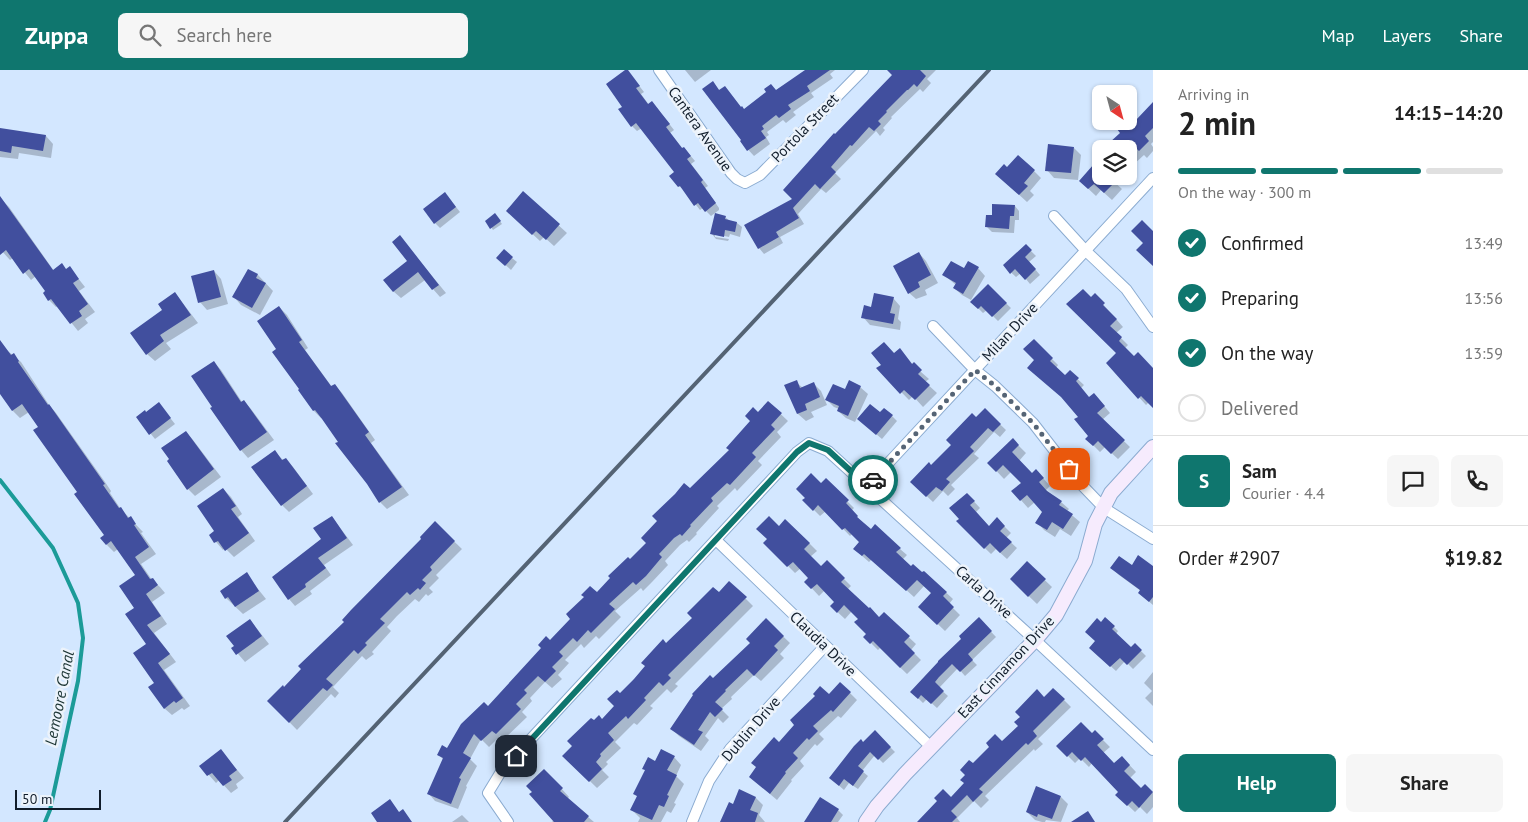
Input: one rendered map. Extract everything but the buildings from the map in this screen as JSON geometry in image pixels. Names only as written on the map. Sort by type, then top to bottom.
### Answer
[{"type":"street","name":"Cantera Avenue","points":[[659,70],[730,173],[745,183]]},
{"type":"street","name":"Portola Street","points":[[745,183],[760,175],[863,70]]},
{"type":"street","name":"Milan Drive","points":[[867,486],[1153,178]]},
{"type":"street","points":[[1054,216],[1086,251],[1126,289],[1153,327]]},
{"type":"street","points":[[933,326],[975,370],[995,386],[1033,423],[1078,481],[1104,508],[1153,539]]},
{"type":"street","name":"Carla Drive","points":[[716,540],[797,452],[809,443],[828,450],[1153,750]]},
{"type":"street","name":"East Cinnamon Drive","points":[[866,822],[877,806],[931,747],[1035,640],[1056,615],[1085,561],[1094,524],[1112,493],[1153,448]]},
{"type":"street","points":[[508,822],[488,793],[502,770],[716,540]]},
{"type":"street","name":"Claudia Drive","points":[[716,540],[931,747]]},
{"type":"street","name":"Dublin Drive","points":[[692,822],[709,781],[730,749],[825,646]]},
{"type":"waterway","name":"Lemoore Canal","points":[[0,480],[53,548],[78,603],[83,638],[78,681],[50,810],[45,822]]},
{"type":"railway","points":[[285,822],[989,70]]},
{"type":"way so far","points":[[873,480],[975,370],[995,386],[1033,423],[1069,469]]},
{"type":"route","points":[[516,756],[797,452],[809,443],[828,450],[867,486],[873,480]]}]
